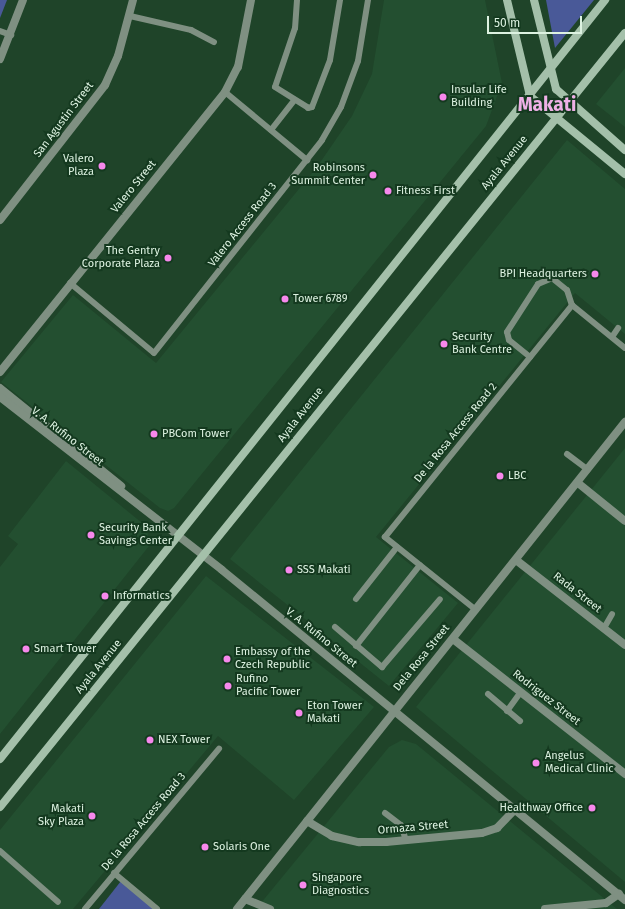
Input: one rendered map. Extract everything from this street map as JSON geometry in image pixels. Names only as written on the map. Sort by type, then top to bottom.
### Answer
[{"type":"main road","points":[[507,0],[530,96],[625,174]]},
{"type":"main road","points":[[534,0],[549,71],[556,89],[568,102],[625,150]]},
{"type":"main road","name":"Ayala Avenue","points":[[0,759],[605,0]]},
{"type":"main road","name":"Ayala Avenue","points":[[0,807],[556,116],[623,35],[625,27]]},
{"type":"street","points":[[0,59],[11,35],[22,0]]},
{"type":"street","name":"San Agustin Street","points":[[0,220],[105,85],[130,16],[133,0]]},
{"type":"street","name":"Valero Street","points":[[0,372],[225,92],[238,67],[251,0]]},
{"type":"street","points":[[0,388],[178,536]]},
{"type":"street","name":"V. A. Rufino Street","points":[[0,397],[203,555],[393,712],[516,808],[622,896]]},
{"type":"street","name":"Dela Rosa Street","points":[[237,909],[625,422]]},
{"type":"street","points":[[578,482],[625,520]]},
{"type":"street","name":"Rada Street","points":[[516,560],[625,645]]},
{"type":"street","name":"Rodriguez Street","points":[[453,639],[625,774]]},
{"type":"street","name":"Ormaza Street","points":[[307,821],[332,836],[359,842],[406,840],[482,833],[497,828],[516,808]]},
{"type":"street","points":[[545,909],[606,902],[622,896]]},
{"type":"street","points":[[245,899],[270,909]]},
{"type":"lane","points":[[297,0],[289,50],[274,82],[277,90],[303,107],[312,107],[330,60],[340,0]]},
{"type":"lane","name":"Valero Access Road 3","points":[[70,283],[154,353],[307,160],[342,107],[358,62],[368,0]]},
{"type":"lane","points":[[130,16],[191,30],[214,42]]},
{"type":"lane","points":[[0,31],[11,35]]},
{"type":"lane","points":[[225,92],[307,160]]},
{"type":"lane","points":[[271,130],[294,101]]},
{"type":"lane","points":[[530,357],[509,340],[507,332],[538,284],[552,278],[567,290],[572,305],[625,348]]},
{"type":"lane","name":"De la Rosa Access Road 2","points":[[476,610],[385,537],[572,305]]},
{"type":"lane","points":[[612,337],[618,328]]},
{"type":"lane","points":[[567,454],[588,470]]},
{"type":"lane","points":[[356,599],[398,547]]},
{"type":"lane","points":[[356,646],[420,565]]},
{"type":"lane","points":[[335,627],[379,666],[386,665],[440,599]]},
{"type":"lane","points":[[604,628],[612,614]]},
{"type":"lane","points":[[507,711],[521,692]]},
{"type":"lane","points":[[488,694],[520,721]]},
{"type":"lane","name":"De la Rosa Access Road 3","points":[[84,909],[219,749]]},
{"type":"lane","points":[[385,813],[401,825],[406,840]]},
{"type":"lane","points":[[0,851],[58,902]]},
{"type":"lane","points":[[114,874],[157,909]]},
{"type":"shaded area","points":[[0,0],[7,0],[0,18]]},
{"type":"shaded area","points":[[384,0],[485,0],[502,83],[486,126],[174,508],[168,511],[160,508],[1,382],[73,295],[156,363],[317,167],[352,116],[372,74]]},
{"type":"shaded area","points":[[546,0],[594,0],[555,48]]},
{"type":"shaded area","points":[[625,68],[625,127],[596,104]]},
{"type":"shaded area","points":[[567,140],[625,189],[625,334],[575,293],[376,537],[458,603],[389,686],[230,559]]},
{"type":"shaded area","points":[[625,448],[625,882],[416,707]]},
{"type":"shaded area","points":[[66,461],[147,527],[149,546],[0,734],[0,567],[18,544],[8,536]]},
{"type":"shaded area","points":[[206,576],[374,707],[294,800],[218,736],[73,909],[0,909],[0,830]]},
{"type":"shaded area","points":[[402,740],[416,744],[617,909],[256,909],[389,747]]},
{"type":"shaded area","points":[[121,881],[155,909],[99,909]]},
{"type":"place","name":"Insular Life Building","points":[[443,97]]},
{"type":"place","name":"Valero Plaza","points":[[102,166]]},
{"type":"place","name":"Robinsons Summit Center","points":[[373,175]]},
{"type":"place","name":"Fitness First","points":[[388,191]]},
{"type":"place","name":"The Gentry Corporate Plaza","points":[[168,258]]},
{"type":"place","name":"BPI Headquarters","points":[[595,274]]},
{"type":"place","name":"Tower 6789","points":[[285,299]]},
{"type":"place","name":"Security Bank Centre","points":[[444,344]]},
{"type":"place","name":"PBCom Tower","points":[[154,434]]},
{"type":"place","name":"LBC","points":[[500,476]]},
{"type":"place","name":"Security Bank Savings Center","points":[[91,535]]},
{"type":"place","name":"SSS Makati","points":[[289,570]]},
{"type":"place","name":"Informatics","points":[[105,596]]},
{"type":"place","name":"Smart Tower","points":[[26,649]]},
{"type":"place","name":"Embassy of the Czech Republic","points":[[227,659]]},
{"type":"place","name":"Rufino Pacific Tower","points":[[228,686]]},
{"type":"place","name":"Eton Tower Makati","points":[[299,713]]},
{"type":"place","name":"NEX Tower","points":[[150,740]]},
{"type":"place","name":"Angelus Medical Clinic","points":[[536,763]]},
{"type":"place","name":"Healthway Office","points":[[592,808]]},
{"type":"place","name":"Makati Sky Plaza","points":[[92,816]]},
{"type":"place","name":"Solaris One","points":[[205,847]]},
{"type":"place","name":"Singapore Diagnostics","points":[[303,885]]},
{"type":"district","name":"Makati","points":[[547,105]]}]
